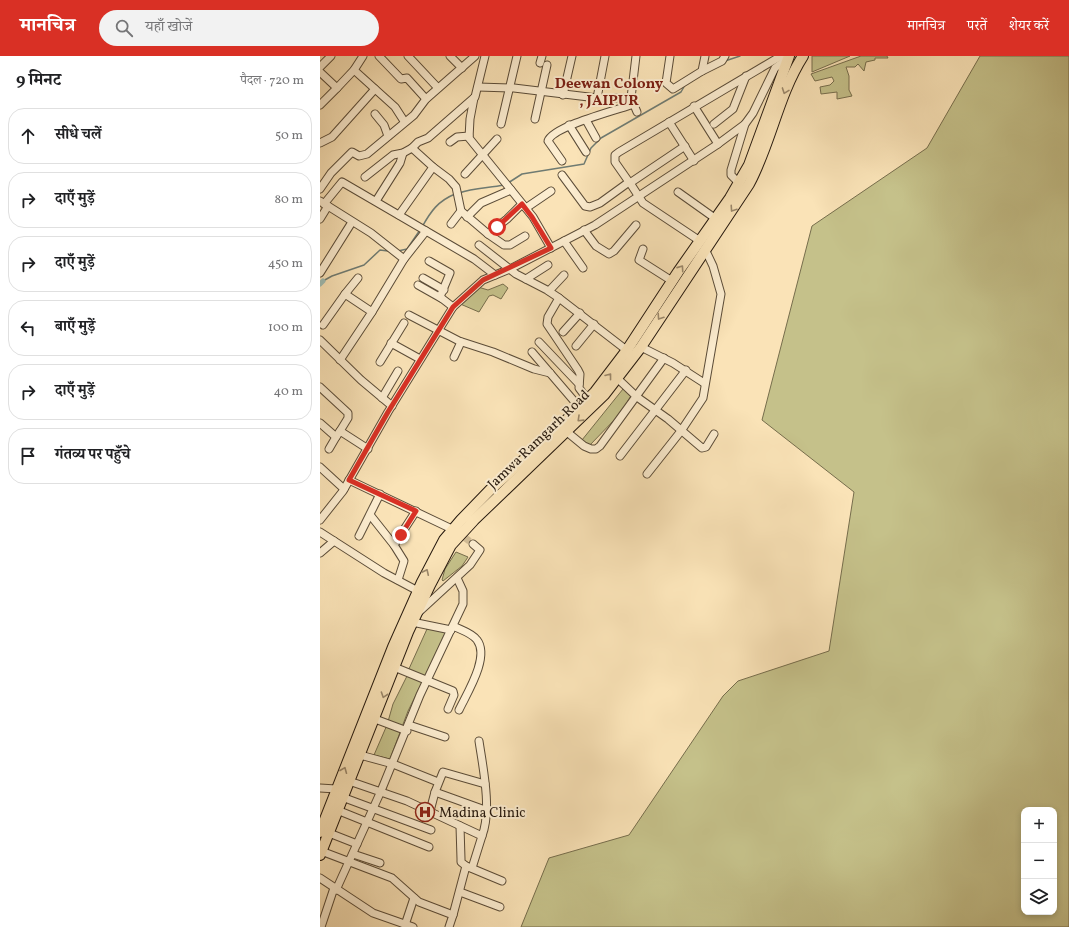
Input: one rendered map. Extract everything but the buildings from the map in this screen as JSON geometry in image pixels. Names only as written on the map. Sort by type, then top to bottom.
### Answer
[{"type":"highway","name":"Jamwa Ramgarh Road","points":[[321,853],[324,833],[339,793],[418,591],[438,549],[459,533],[567,432],[594,406],[617,378],[672,281],[735,207],[756,172],[788,84],[802,56]]},
{"type":"highway","name":"Jamwa Ramgarh Road","points":[[324,833],[337,810],[339,793],[349,781],[414,619],[443,558],[491,489],[580,408],[630,353],[641,347],[716,219],[739,183],[748,165],[786,57]]},
{"type":"street","points":[[320,67],[331,56]]},
{"type":"street","points":[[320,105],[354,70],[363,56]]},
{"type":"street","points":[[379,56],[401,79],[407,78],[426,99]]},
{"type":"street","points":[[408,56],[438,88]]},
{"type":"street","points":[[450,56],[462,68]]},
{"type":"street","points":[[320,189],[331,173],[352,152],[359,156],[367,154],[404,121],[414,115],[426,99],[475,56]]},
{"type":"street","points":[[485,56],[474,98],[470,119],[469,136],[482,155],[524,206],[551,248]]},
{"type":"street","points":[[501,124],[517,56]]},
{"type":"street","points":[[563,95],[572,56]]},
{"type":"street","points":[[597,98],[605,56]]},
{"type":"street","points":[[636,56],[632,101],[637,112]]},
{"type":"street","points":[[670,56],[666,83],[671,89],[722,61],[725,56]]},
{"type":"street","points":[[702,71],[705,56]]},
{"type":"street","points":[[647,474],[681,431],[703,398],[704,383],[721,294],[713,266],[702,245],[643,203],[615,162],[615,155],[746,76],[786,57]]},
{"type":"street","points":[[739,183],[732,175],[731,170],[746,124],[776,68],[786,57]]},
{"type":"street","points":[[535,119],[540,93],[543,61]]},
{"type":"street","points":[[354,70],[395,108],[404,121]]},
{"type":"street","points":[[320,72],[337,88]]},
{"type":"street","points":[[714,124],[733,109],[746,76]]},
{"type":"street","points":[[478,87],[632,101]]},
{"type":"street","points":[[320,143],[332,138],[375,89]]},
{"type":"street","points":[[365,177],[393,155],[403,153],[412,148],[418,142],[428,138],[474,98]]},
{"type":"street","points":[[562,161],[548,139],[569,125],[586,120],[632,101]]},
{"type":"street","points":[[694,106],[718,144]]},
{"type":"street","points":[[375,114],[384,125],[388,136]]},
{"type":"street","points":[[586,120],[596,138]]},
{"type":"street","points":[[669,122],[686,146],[694,161]]},
{"type":"street","points":[[320,520],[344,489],[420,359],[453,307],[483,280],[510,269],[584,230],[694,161],[746,124]]},
{"type":"street","points":[[569,125],[586,152]]},
{"type":"street","points":[[450,142],[457,137],[469,136]]},
{"type":"street","points":[[465,174],[497,139]]},
{"type":"street","points":[[562,175],[571,189],[587,208],[600,203],[686,146]]},
{"type":"street","points":[[412,148],[449,180],[457,191],[461,211],[467,218],[504,245],[510,244],[525,236]]},
{"type":"street","points":[[376,201],[400,162],[403,153]]},
{"type":"street","points":[[399,215],[433,167]]},
{"type":"street","points":[[320,219],[324,204],[342,182],[474,259],[495,275]]},
{"type":"street","points":[[467,218],[481,202],[510,189]]},
{"type":"street","points":[[488,234],[524,206],[551,191]]},
{"type":"street","points":[[678,192],[716,219]]},
{"type":"street","points":[[324,204],[382,241],[404,259]]},
{"type":"street","points":[[451,224],[461,211]]},
{"type":"street","points":[[320,273],[352,222]]},
{"type":"street","points":[[584,230],[596,246],[610,254],[636,225]]},
{"type":"street","points":[[340,360],[423,230]]},
{"type":"street","points":[[564,241],[583,268]]},
{"type":"street","points":[[479,245],[510,269],[549,291],[580,313],[630,353]]},
{"type":"street","points":[[643,249],[640,260],[672,281]]},
{"type":"street","points":[[429,261],[450,273],[441,298]]},
{"type":"street","points":[[526,279],[548,265]]},
{"type":"street","points":[[549,291],[564,275]]},
{"type":"street","points":[[323,325],[358,278]]},
{"type":"street","points":[[423,278],[444,290]]},
{"type":"street","points":[[418,285],[441,298],[453,307]]},
{"type":"street","points":[[345,294],[372,312]]},
{"type":"street","points":[[559,298],[548,317],[547,324],[580,374],[579,384]]},
{"type":"street","points":[[563,332],[580,313]]},
{"type":"street","points":[[409,315],[437,331],[461,342],[493,352],[534,369],[550,373]]},
{"type":"street","points":[[380,362],[404,323]]},
{"type":"street","points":[[576,346],[594,324]]},
{"type":"street","points":[[320,340],[340,360],[392,406]]},
{"type":"street","points":[[454,357],[461,342]]},
{"type":"street","points":[[539,342],[579,384],[588,400]]},
{"type":"street","points":[[391,343],[420,359]]},
{"type":"street","points":[[641,347],[686,370],[704,383]]},
{"type":"street","points":[[532,352],[580,408]]},
{"type":"street","points":[[567,432],[584,446],[596,449],[637,397],[664,358]]},
{"type":"street","points":[[620,456],[686,370]]},
{"type":"street","points":[[382,398],[398,371]]},
{"type":"street","points":[[617,378],[637,397],[656,410],[702,448],[706,447],[714,434]]},
{"type":"street","points":[[320,386],[348,413],[348,418],[329,449]]},
{"type":"street","points":[[320,423],[368,449]]},
{"type":"street","points":[[320,467],[344,489]]},
{"type":"street","points":[[349,480],[459,533]]},
{"type":"street","points":[[359,536],[371,516],[380,494]]},
{"type":"street","points":[[394,545],[416,511]]},
{"type":"street","points":[[371,516],[394,545],[404,561],[398,580]]},
{"type":"street","points":[[320,532],[418,591]]},
{"type":"street","points":[[320,552],[334,541]]},
{"type":"street","points":[[414,619],[470,564],[480,550],[474,544]]},
{"type":"street","points":[[321,927],[335,889],[374,808],[427,680],[463,604],[463,591],[457,578]]},
{"type":"street","points":[[414,619],[452,628],[474,636],[478,640],[482,652],[480,664],[459,710]]},
{"type":"street","points":[[394,667],[453,691],[454,695],[448,709]]},
{"type":"street","points":[[375,719],[445,737]]},
{"type":"street","points":[[449,927],[469,867],[482,836],[486,810],[485,784],[479,741]]},
{"type":"street","points":[[360,755],[392,764],[438,782]]},
{"type":"street","points":[[430,811],[441,773],[446,772],[485,784]]},
{"type":"street","points":[[349,781],[381,791],[430,811],[482,836]]},
{"type":"street","points":[[320,788],[339,793],[432,830]]},
{"type":"street","points":[[435,792],[486,810]]},
{"type":"street","points":[[337,810],[429,847]]},
{"type":"street","points":[[460,826],[460,859],[469,867],[502,881]]},
{"type":"street","points":[[324,833],[357,844]]},
{"type":"street","points":[[321,853],[392,878],[419,902],[452,915]]},
{"type":"street","points":[[353,854],[380,863]]},
{"type":"street","points":[[320,878],[373,913],[413,927]]},
{"type":"street","points":[[460,892],[500,907]]},
{"type":"street","points":[[405,925],[414,898]]},
{"type":"shaded area","points":[[812,56],[850,56],[812,72]]},
{"type":"shaded area","points":[[861,56],[887,56],[888,58],[875,58],[875,60],[866,62],[864,71],[858,64],[855,67],[846,67],[849,76],[849,90],[852,96],[837,99],[837,92],[821,94],[820,87],[830,85],[834,81],[832,77],[815,81],[811,74]]},
{"type":"shaded area","points":[[980,56],[1069,56],[1069,927],[521,927],[549,858],[629,835],[723,696],[738,681],[829,651],[854,492],[762,420],[812,226],[927,148]]},
{"type":"shaded area","points":[[503,284],[508,288],[501,299],[493,295],[489,296],[479,312],[458,303],[478,287],[488,290]]},
{"type":"shaded area","points":[[623,389],[632,394],[620,414],[589,446],[582,440]]},
{"type":"shaded area","points":[[456,552],[468,557],[462,566],[443,581],[445,569]]},
{"type":"shaded area","points":[[427,629],[448,631],[428,675],[422,676],[408,671]]},
{"type":"shaded area","points":[[408,674],[423,681],[408,711],[390,759],[374,755],[387,725],[393,704]]},
{"type":"waterway","points":[[725,61],[740,56]]},
{"type":"waterway","points":[[508,183],[522,174],[584,164],[591,148],[601,138],[681,92],[685,85]]},
{"type":"waterway","points":[[459,193],[504,185]]},
{"type":"waterway","points":[[422,227],[439,203],[455,194]]},
{"type":"waterway","points":[[398,251],[407,249],[420,230]]},
{"type":"waterway","points":[[323,281],[332,276],[364,265],[380,250],[388,251]]},
{"type":"waterway","points":[[320,284],[323,281]]},
{"type":"tunnel","points":[[464,537],[473,544]]},
{"type":"place","name":"Madina Clinic","points":[[425,812]]},
{"type":"district","name":"Deewan Colony , JAIPUR","points":[[609,92]]},
{"type":"route","points":[[401,535],[416,511],[349,480],[388,412],[453,307],[483,280],[510,269],[551,248],[545,236],[522,204],[516,212],[497,227]]}]
